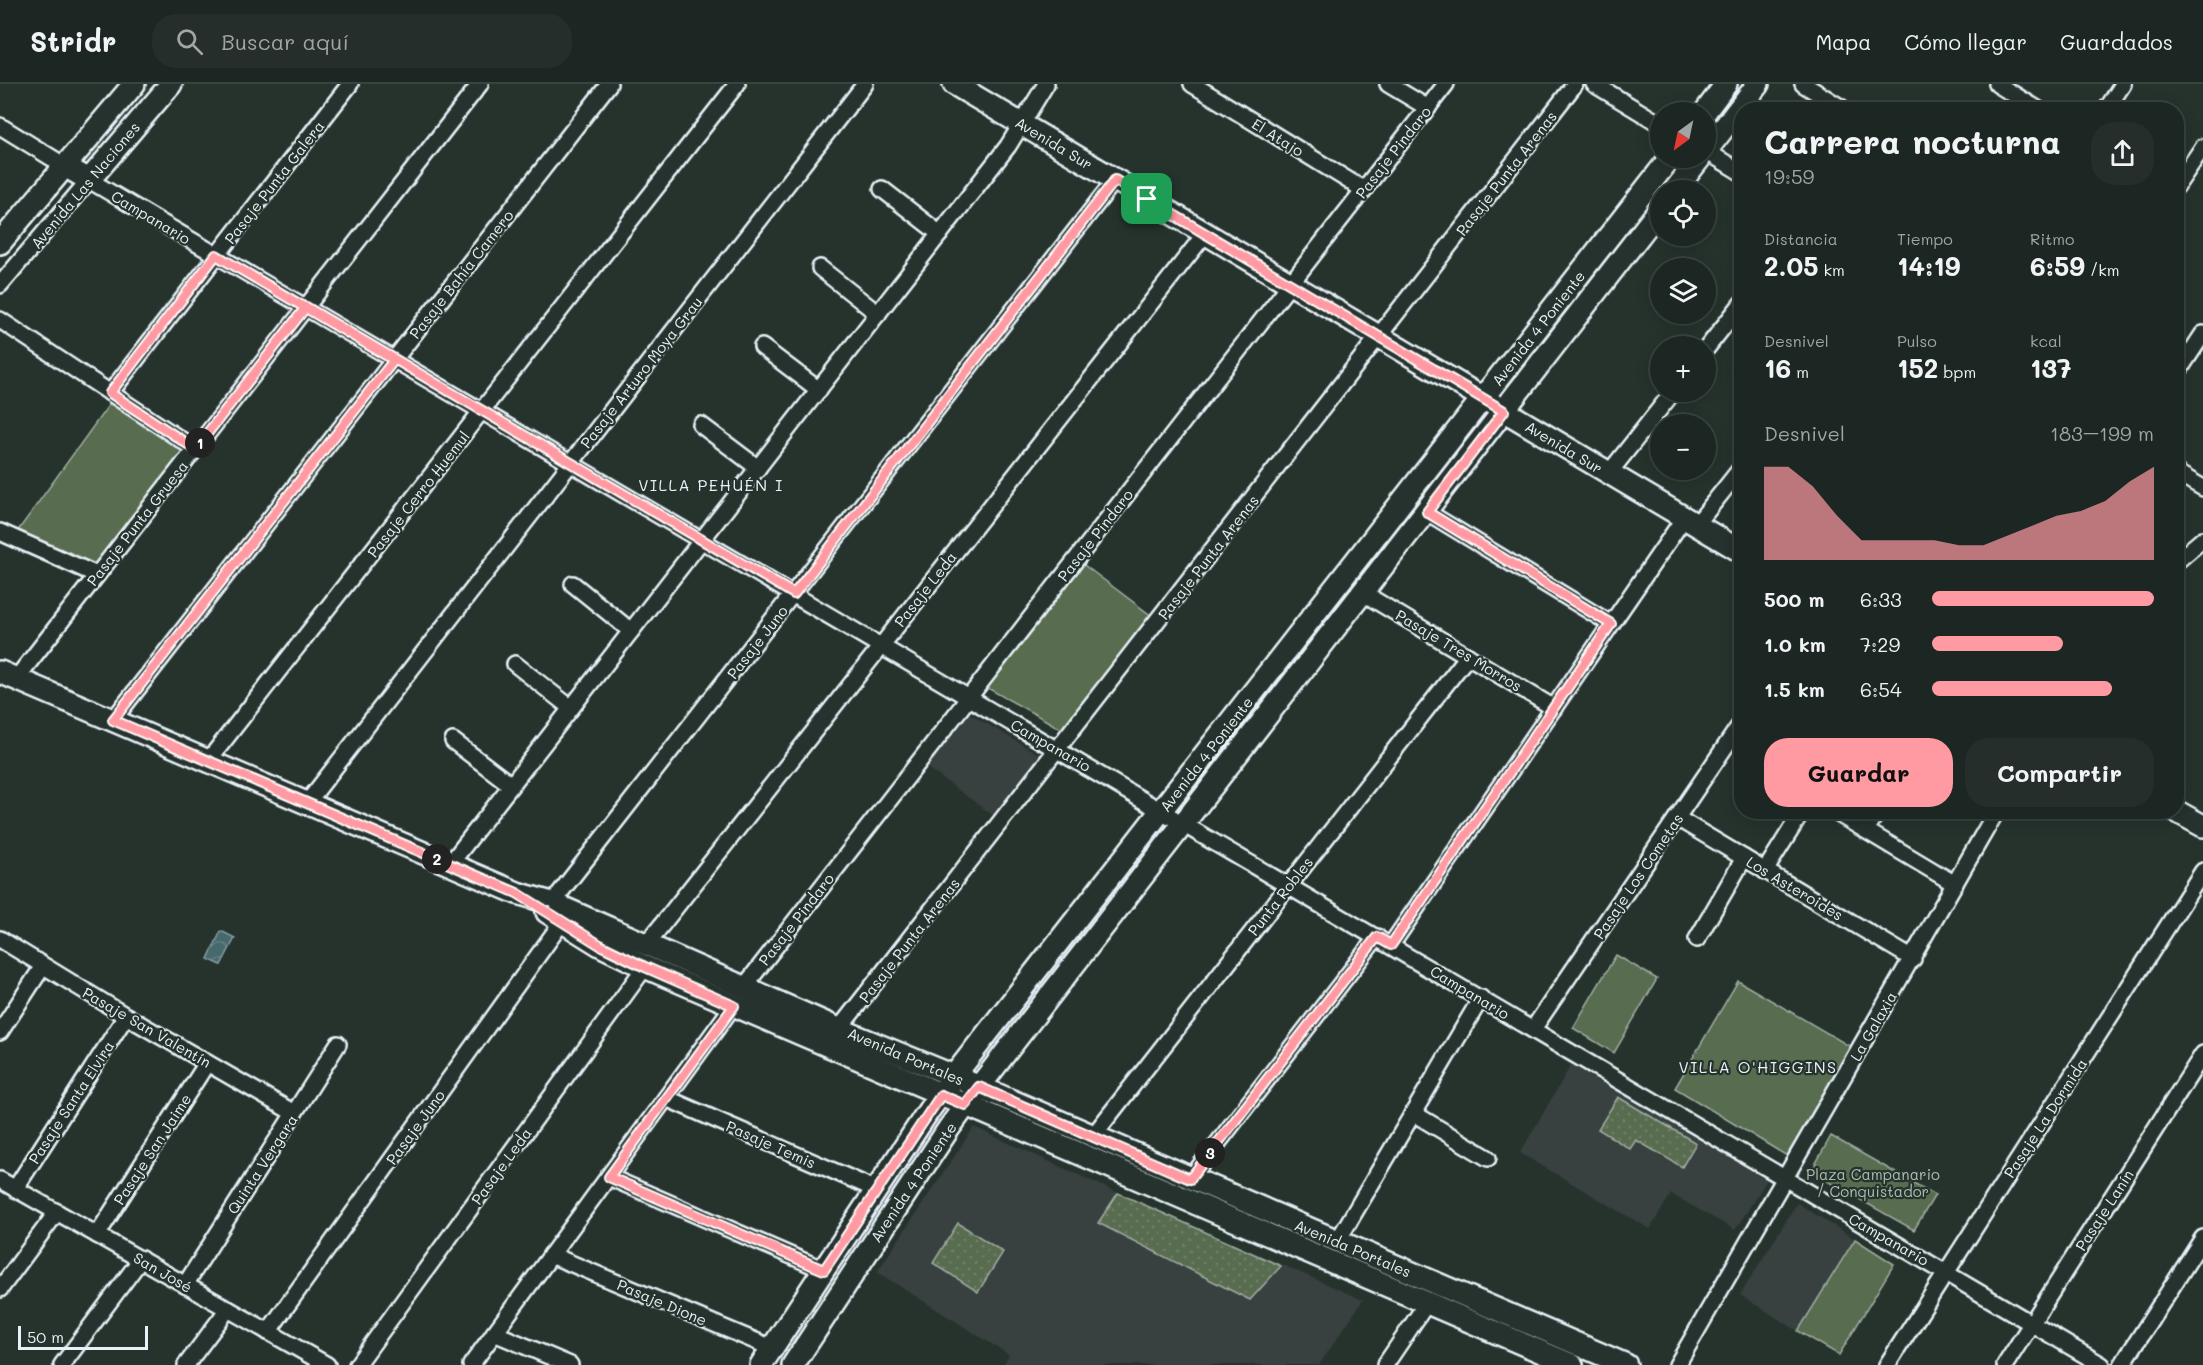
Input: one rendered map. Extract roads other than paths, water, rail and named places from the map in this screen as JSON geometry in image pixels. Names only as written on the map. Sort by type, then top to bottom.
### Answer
[{"type":"street","name":"Avenida Las Naciones","points":[[0,243],[134,84]]},
{"type":"street","name":"Avenida Las Naciones","points":[[0,285],[171,84]]},
{"type":"street","name":"Pasaje Punta Galera","points":[[110,393],[350,84]]},
{"type":"street","name":"Pasaje Punta Gruesa","points":[[8,675],[97,575],[480,84]]},
{"type":"street","name":"Pasaje Bahía Camero","points":[[113,720],[609,84]]},
{"type":"street","name":"Pasaje Cerro Huemul","points":[[208,761],[737,84]]},
{"type":"street","name":"Pasaje Arturo Moya Grau","points":[[307,803],[865,84]]},
{"type":"street","name":"Avenida Sur","points":[[954,84],[1734,547]]},
{"type":"street","points":[[450,864],[1008,146],[1046,84]]},
{"type":"street","name":"El Atajo","points":[[1192,84],[1364,190]]},
{"type":"street","points":[[1388,84],[1428,108]]},
{"type":"street","name":"Pasaje Pindaro","points":[[744,987],[1446,84]]},
{"type":"street","name":"Pasaje Punta Arenas","points":[[839,1029],[1575,84]]},
{"type":"street","points":[[1594,84],[1650,118]]},
{"type":"street","points":[[1712,102],[1726,84]]},
{"type":"street","points":[[1744,102],[1758,84]]},
{"type":"street","points":[[1803,84],[1832,102]]},
{"type":"street","points":[[1997,84],[2026,102]]},
{"type":"street","points":[[2111,102],[2123,84]]},
{"type":"street","points":[[1716,138],[1734,115]]},
{"type":"street","name":"Campanario","points":[[0,126],[2102,1365]]},
{"type":"street","points":[[2184,175],[2203,147]]},
{"type":"street","points":[[1716,157],[1734,168]]},
{"type":"street","name":"Avenida 4 Poniente","points":[[767,1356],[954,1076],[1662,168]]},
{"type":"street","points":[[1683,180],[1692,168]]},
{"type":"street","name":"Pasaje Juno","points":[[552,903],[1115,180]]},
{"type":"street","points":[[882,189],[940,234]]},
{"type":"street","name":"Avenida 4 Poniente","points":[[793,1365],[965,1105],[1650,222]]},
{"type":"street","name":"Pasaje Leda","points":[[646,945],[1205,234]]},
{"type":"street","points":[[820,268],[878,314]]},
{"type":"street","points":[[1716,336],[1734,313]]},
{"type":"street","points":[[0,320],[195,449]]},
{"type":"street","points":[[2184,363],[2203,334]]},
{"type":"street","points":[[762,347],[819,390]]},
{"type":"street","points":[[1609,473],[1665,402]]},
{"type":"street","points":[[701,425],[758,468]]},
{"type":"street","points":[[1391,945],[1611,624],[1690,522],[1734,475]]},
{"type":"street","points":[[2184,477],[2203,488]]},
{"type":"street","points":[[1427,512],[1611,624]]},
{"type":"street","points":[[0,532],[97,575]]},
{"type":"street","points":[[2184,555],[2203,539]]},
{"type":"street","points":[[573,584],[631,631]]},
{"type":"street","name":"Pasaje Tres Morros","points":[[1363,593],[1554,708]]},
{"type":"street","name":"Punta Robles","points":[[1093,1136],[1468,656]]},
{"type":"street","points":[[515,664],[572,708]]},
{"type":"street","name":"Avenida Portales","points":[[8,675],[517,893],[552,903],[839,1029],[954,1076],[1626,1365]]},
{"type":"street","name":"Pasaje Los Cometas","points":[[1533,1029],[1734,734]]},
{"type":"street","points":[[453,741],[511,785]]},
{"type":"street","points":[[2184,815],[2203,826]]},
{"type":"street","name":"Los Asteroides","points":[[1677,818],[1913,959]]},
{"type":"street","points":[[1765,870],[1798,819]]},
{"type":"street","points":[[1847,819],[1955,884]]},
{"type":"street","points":[[1866,830],[1873,819]]},
{"type":"street","name":"La Galaxia","points":[[1677,1365],[1992,819]]},
{"type":"street","points":[[1697,939],[1744,858]]},
{"type":"street","name":"Pasaje La Dormida","points":[[1887,1365],[2203,871]]},
{"type":"street","name":"Avenida Portales","points":[[517,893],[600,945],[645,967],[1572,1365]]},
{"type":"street","name":"Pasaje Juno","points":[[268,1332],[562,922]]},
{"type":"street","points":[[1190,1179],[1377,937]]},
{"type":"street","name":"Pasaje San Valentín","points":[[0,939],[126,1016],[294,1113]]},
{"type":"street","points":[[0,1032],[43,966]]},
{"type":"street","name":"Pasaje Leda","points":[[357,1365],[645,967]]},
{"type":"street","points":[[1337,1242],[1480,998]]},
{"type":"street","points":[[471,1365],[734,1006]]},
{"type":"street","name":"Pasaje Santa Elvira","points":[[15,1189],[126,1016]]},
{"type":"street","name":"Quinta Vergara","points":[[185,1285],[338,1044]]},
{"type":"street","name":"Pasaje Lanín","points":[[2005,1365],[2203,1054]]},
{"type":"street","name":"Pasaje San Jaime","points":[[97,1235],[207,1063]]},
{"type":"street","name":"Pasaje Temis","points":[[666,1098],[877,1190]]},
{"type":"street","points":[[1413,1113],[1488,1158]]},
{"type":"street","points":[[609,1177],[824,1270]]},
{"type":"street","name":"San José","points":[[0,1180],[268,1332],[316,1362]]},
{"type":"street","points":[[0,1289],[57,1212]]},
{"type":"street","points":[[2122,1365],[2203,1238]]},
{"type":"street","name":"Pasaje Dione","points":[[551,1255],[767,1356]]},
{"type":"street","points":[[62,1365],[141,1259]]},
{"type":"street","points":[[1385,1365],[1427,1303]]},
{"type":"street","points":[[186,1365],[228,1309]]},
{"type":"street","points":[[494,1333],[570,1365]]},
{"type":"water","points":[[221,931],[235,938],[221,965],[208,959]]},
{"type":"district","name":"VILLA PEHUÉN I","points":[[711,484]]},
{"type":"district","name":"VILLA O'HIGGINS","points":[[1758,1066]]},
{"type":"park label","name":"Plaza Campanario / Conquistador","points":[[1873,1182]]}]
